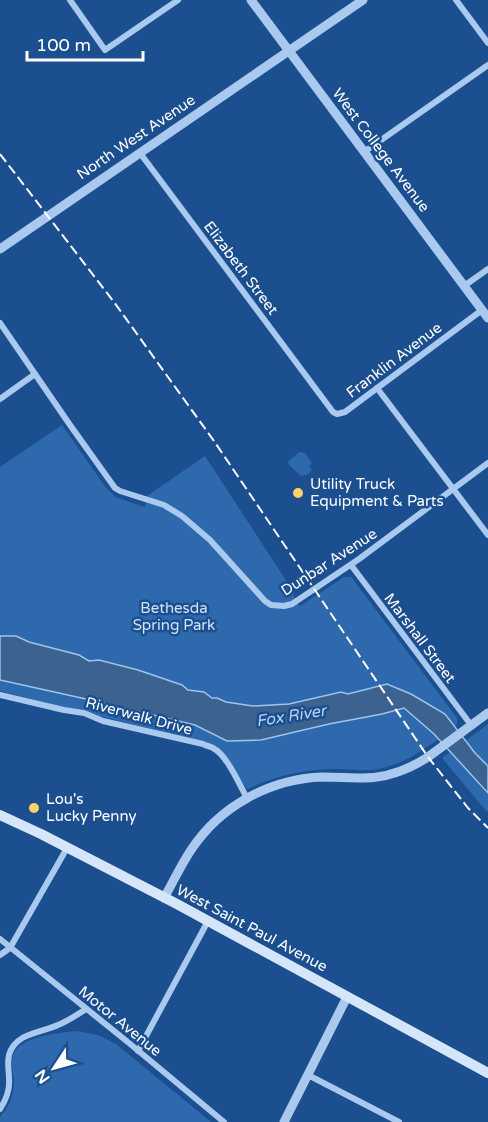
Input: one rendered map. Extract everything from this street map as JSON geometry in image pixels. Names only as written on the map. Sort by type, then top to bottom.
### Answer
[{"type":"main road","name":"West Saint Paul Avenue","points":[[0,815],[208,921],[488,1073]]},
{"type":"street","points":[[70,0],[105,50],[178,0]]},
{"type":"street","name":"West College Avenue","points":[[251,0],[485,314]]},
{"type":"street","name":"North West Avenue","points":[[0,249],[363,0]]},
{"type":"street","points":[[456,0],[488,43]]},
{"type":"street","points":[[364,152],[488,65]]},
{"type":"street","name":"Elizabeth Street","points":[[140,153],[323,398]]},
{"type":"street","points":[[464,286],[488,269]]},
{"type":"street","name":"Franklin Avenue","points":[[323,398],[333,412],[340,414],[345,412],[485,314]]},
{"type":"street","name":"Dunbar Avenue","points":[[0,323],[115,488],[164,505],[196,526],[265,601],[278,606],[292,604],[351,565],[488,463]]},
{"type":"street","points":[[0,399],[35,374]]},
{"type":"street","points":[[377,388],[488,535]]},
{"type":"street","name":"Marshall Street","points":[[351,565],[471,725]]},
{"type":"street","name":"Riverwalk Drive","points":[[0,695],[84,713],[103,721],[213,748],[230,769],[247,798]]},
{"type":"street","points":[[164,898],[187,855],[201,836],[220,817],[247,798],[279,784],[304,778],[364,778],[400,771],[418,763],[442,747],[488,712]]},
{"type":"street","points":[[0,955],[10,948],[67,848]]},
{"type":"street","points":[[138,1051],[208,921]]},
{"type":"street","name":"Motor Avenue","points":[[0,939],[224,1122]]},
{"type":"street","points":[[284,1122],[347,997]]},
{"type":"street","points":[[0,1109],[8,1091],[10,1080],[8,1060],[15,1043],[26,1036],[59,1025],[86,1009]]},
{"type":"street","points":[[308,1075],[399,1122]]},
{"type":"green space","name":"Bethesda Spring Park","points":[[62,425],[106,488],[116,497],[145,507],[147,496],[205,456],[293,591],[300,606],[344,577],[352,578],[457,718],[455,727],[412,756],[383,768],[325,769],[302,772],[269,780],[247,789],[217,747],[209,743],[99,716],[82,709],[67,708],[0,691],[0,467]]},
{"type":"green space","points":[[299,452],[305,453],[312,463],[309,466],[312,469],[310,472],[301,476],[288,462]]},
{"type":"green space","points":[[488,724],[488,813],[442,758]]},
{"type":"green space","points":[[77,1031],[98,1035],[116,1044],[211,1122],[0,1122],[0,1117],[13,1093],[12,1059],[15,1051],[21,1045],[39,1037]]},
{"type":"water","name":"Fox River","points":[[0,636],[16,636],[29,642],[79,655],[89,661],[99,660],[138,670],[182,685],[188,690],[204,692],[212,698],[253,706],[289,704],[341,692],[348,694],[387,684],[411,694],[445,714],[488,766],[488,793],[434,734],[404,708],[261,740],[227,741],[195,725],[0,680]]},
{"type":"railway","points":[[0,154],[114,302],[214,441],[428,757],[468,808],[488,828]]},
{"type":"place","name":"Utility Truck Equipment & Parts","points":[[298,493]]},
{"type":"place","name":"Lou's Lucky Penny","points":[[34,808]]}]
